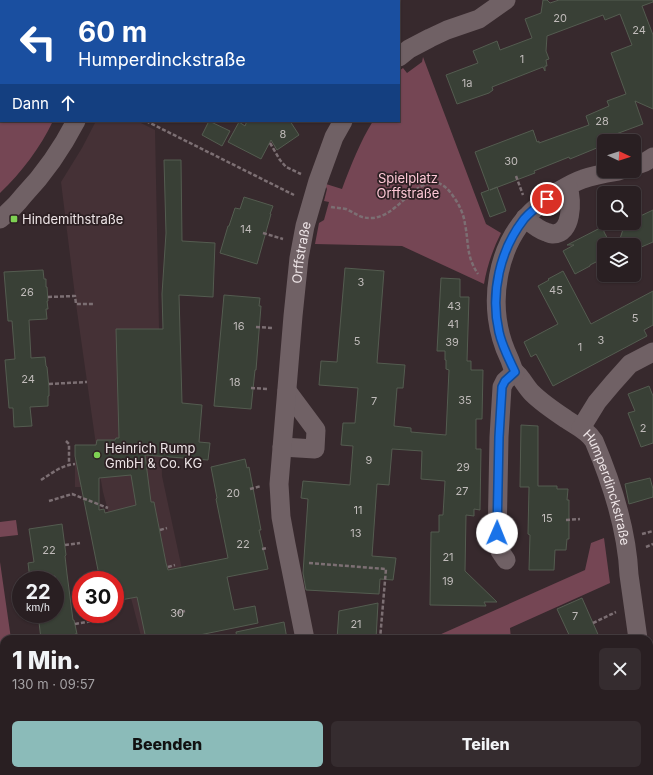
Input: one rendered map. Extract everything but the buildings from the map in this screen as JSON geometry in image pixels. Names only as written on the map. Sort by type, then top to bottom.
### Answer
[{"type":"street","points":[[400,56],[430,38],[447,30],[479,19],[506,0]]},
{"type":"street","points":[[0,219],[9,212],[47,168],[75,122]]},
{"type":"street","name":"Orffstraße","points":[[304,635],[281,517],[279,484],[292,316],[298,264],[302,242],[320,203],[318,181],[334,137],[342,122]]},
{"type":"street","points":[[641,163],[653,157]]},
{"type":"street","points":[[497,286],[503,257],[525,218],[538,205],[547,199],[582,179],[597,176]]},
{"type":"street","points":[[525,218],[539,230],[552,234],[564,229],[568,223],[570,208],[568,187]]},
{"type":"street","name":"Humperdinckstraße","points":[[497,286],[496,318],[504,348],[515,372],[531,392],[566,419],[590,434],[594,441],[614,495],[619,515],[629,566],[637,635]]},
{"type":"street","points":[[580,428],[597,402],[625,369],[630,364],[653,352]]},
{"type":"street","points":[[506,560],[500,552],[497,542],[499,437],[502,387],[505,381],[515,372]]},
{"type":"street","points":[[282,447],[315,449],[316,430],[287,391]]},
{"type":"path","points":[[148,122],[295,196],[336,208],[346,209],[365,218],[382,216],[388,213],[428,182],[436,182],[444,185],[449,189],[458,203],[465,223],[471,261],[475,269],[482,279],[491,285],[497,286]]},
{"type":"path","points":[[270,143],[286,167]]},
{"type":"path","points":[[516,176],[521,190]]},
{"type":"path","points":[[48,297],[75,296],[76,304],[93,304]]},
{"type":"path","points":[[49,384],[87,382]]},
{"type":"path","points":[[66,441],[69,444],[69,465]]},
{"type":"path","points":[[41,480],[63,466],[75,464]]},
{"type":"path","points":[[49,501],[72,494],[108,508]]},
{"type":"path","points":[[566,520],[580,519]]},
{"type":"path","points":[[160,530],[167,528]]},
{"type":"path","name":"Humperdinckstraße","points":[[640,534],[653,531]]},
{"type":"path","points":[[65,545],[80,542]]},
{"type":"path","points":[[289,561],[386,569],[380,635]]},
{"type":"path","points":[[168,567],[175,565]]},
{"type":"path","points":[[177,613],[185,611]]},
{"type":"path","points":[[75,624],[81,623]]},
{"type":"shaded area","points":[[95,122],[139,122],[155,130],[162,476],[196,635],[141,635],[103,492],[100,475],[95,487],[75,487],[75,445],[96,445],[76,304],[61,182],[82,148]]},
{"type":"green space","name":"Spielplatz Orffstraße","points":[[423,57],[486,224],[501,233],[495,245],[484,284],[402,246],[315,244],[319,223],[324,220],[329,202],[324,201],[327,189],[325,185],[326,184],[342,189],[352,162],[372,122],[400,122],[400,70],[403,68],[407,73],[422,62]]},
{"type":"green space","points":[[0,122],[52,122],[30,159],[16,177],[0,193]]},
{"type":"green space","points":[[16,520],[18,535],[0,537],[0,522]]},
{"type":"green space","points":[[604,538],[610,583],[510,628],[511,635],[439,635],[585,570],[591,543]]},
{"type":"green space","points":[[0,562],[10,635],[0,635]]},
{"type":"place","name":"Hindemithstraße","points":[[14,219]]},
{"type":"place","name":"Heinrich Rump GmbH & Co. KG","points":[[97,455]]},
{"type":"route","points":[[497,533],[499,437],[502,387],[508,377],[515,372],[504,348],[496,318],[497,286],[503,257],[516,231],[525,218],[538,205],[547,199]]}]
